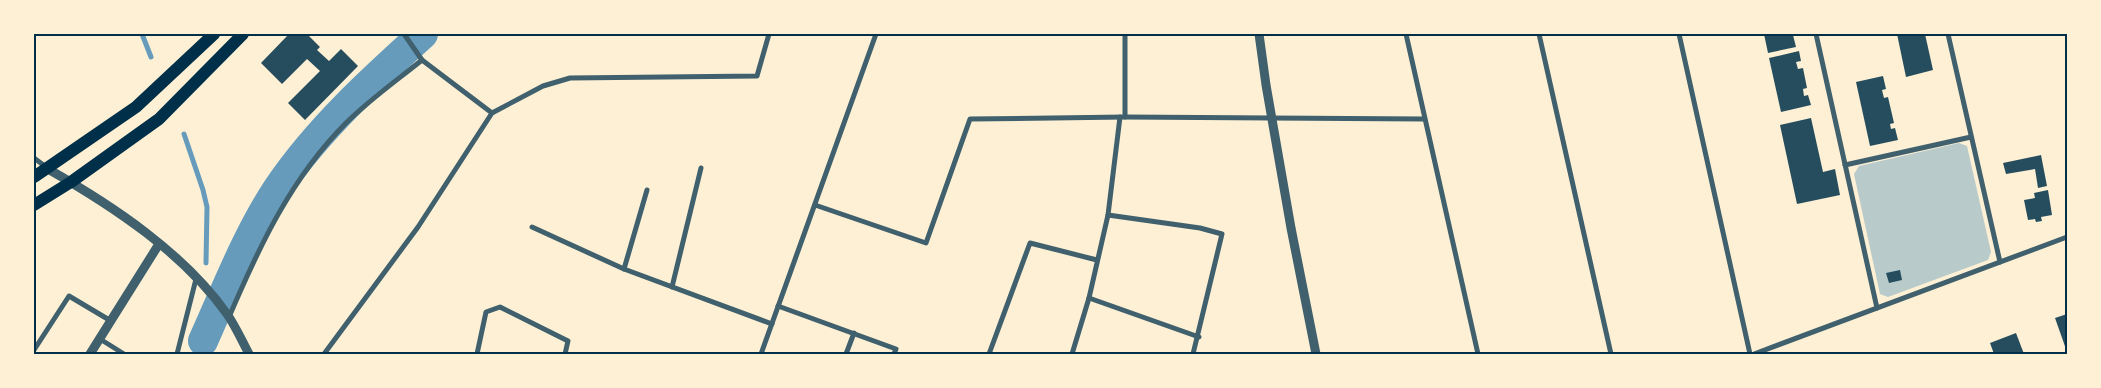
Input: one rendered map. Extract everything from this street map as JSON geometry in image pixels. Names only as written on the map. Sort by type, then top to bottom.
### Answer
[{"type":"main road","points":[[34,177],[136,106],[214,34]]},
{"type":"main road","points":[[34,205],[71,182],[159,119],[243,34]]},
{"type":"street","points":[[324,354],[418,227],[492,113],[543,86],[570,78],[757,76],[769,34]]},
{"type":"street","points":[[761,354],[876,34]]},
{"type":"street","points":[[1072,354],[1089,298],[1108,215],[1122,117],[1125,34]]},
{"type":"street","points":[[1259,34],[1299,275],[1316,354]]},
{"type":"street","points":[[1406,34],[1478,354]]},
{"type":"street","points":[[1539,34],[1611,354]]},
{"type":"street","points":[[1679,34],[1752,354],[2067,237]]},
{"type":"street","points":[[1816,34],[1877,308]]},
{"type":"street","points":[[1948,34],[2000,262]]},
{"type":"street","points":[[405,36],[422,60],[492,113]]},
{"type":"street","points":[[228,316],[268,230],[289,194],[317,156],[346,123],[422,60]]},
{"type":"street","points":[[815,205],[926,243],[970,119],[1122,117],[1424,119]]},
{"type":"street","points":[[1845,165],[1971,137]]},
{"type":"street","points":[[34,158],[48,169],[130,221],[159,244],[212,295],[228,316],[249,354]]},
{"type":"street","points":[[672,287],[702,168]]},
{"type":"street","points":[[624,269],[647,190]]},
{"type":"street","points":[[1108,215],[1200,228],[1222,234],[1194,354]]},
{"type":"street","points":[[532,226],[624,269],[772,324]]},
{"type":"street","points":[[90,354],[159,244]]},
{"type":"street","points":[[989,354],[1030,244],[1097,260]]},
{"type":"street","points":[[177,354],[196,279]]},
{"type":"street","points":[[34,350],[69,296],[111,321]]},
{"type":"street","points":[[1089,298],[1198,337]]},
{"type":"street","points":[[778,306],[896,349],[894,354]]},
{"type":"street","points":[[477,354],[486,312],[500,307],[568,341],[565,354]]},
{"type":"street","points":[[846,354],[854,333]]},
{"type":"street","points":[[100,339],[124,354]]},
{"type":"shaded area","points":[[1959,143],[1967,146],[1991,252],[1988,260],[1888,297],[1880,294],[1854,174],[1859,166]]},
{"type":"building","points":[[289,34],[307,34],[320,47],[317,50],[329,61],[341,49],[358,66],[305,120],[288,103],[320,71],[307,59],[282,84],[261,63]]},
{"type":"building","points":[[1764,34],[1793,35],[1796,47],[1768,53]]},
{"type":"building","points":[[1897,34],[1925,34],[1933,70],[1906,77]]},
{"type":"building","points":[[1799,51],[1801,61],[1796,62],[1798,69],[1803,68],[1807,88],[1803,89],[1804,96],[1808,95],[1811,105],[1781,112],[1769,58]]},
{"type":"building","points":[[1883,76],[1886,89],[1882,90],[1884,98],[1888,97],[1894,123],[1890,124],[1891,129],[1895,128],[1898,140],[1870,146],[1856,82]]},
{"type":"building","points":[[1811,118],[1823,172],[1835,169],[1840,195],[1797,204],[1780,125]]},
{"type":"building","points":[[2041,155],[2047,186],[2038,188],[2035,169],[2006,174],[2003,163]]},
{"type":"building","points":[[2048,190],[2052,215],[2041,217],[2042,221],[2028,220],[2024,200],[2035,198],[2034,193]]},
{"type":"building","points":[[1900,270],[1902,280],[1889,283],[1886,273]]},
{"type":"building","points":[[2067,314],[2067,352],[2055,318]]},
{"type":"building","points":[[2016,333],[2024,354],[1994,354],[1990,343]]},
{"type":"waterway","points":[[142,34],[151,57]]},
{"type":"waterway","points":[[203,341],[256,225],[278,188],[310,146],[346,106],[423,34]]},
{"type":"waterway","points":[[184,134],[207,207],[206,263]]},
{"type":"waterway","points":[[196,354],[203,341],[200,333]]}]
